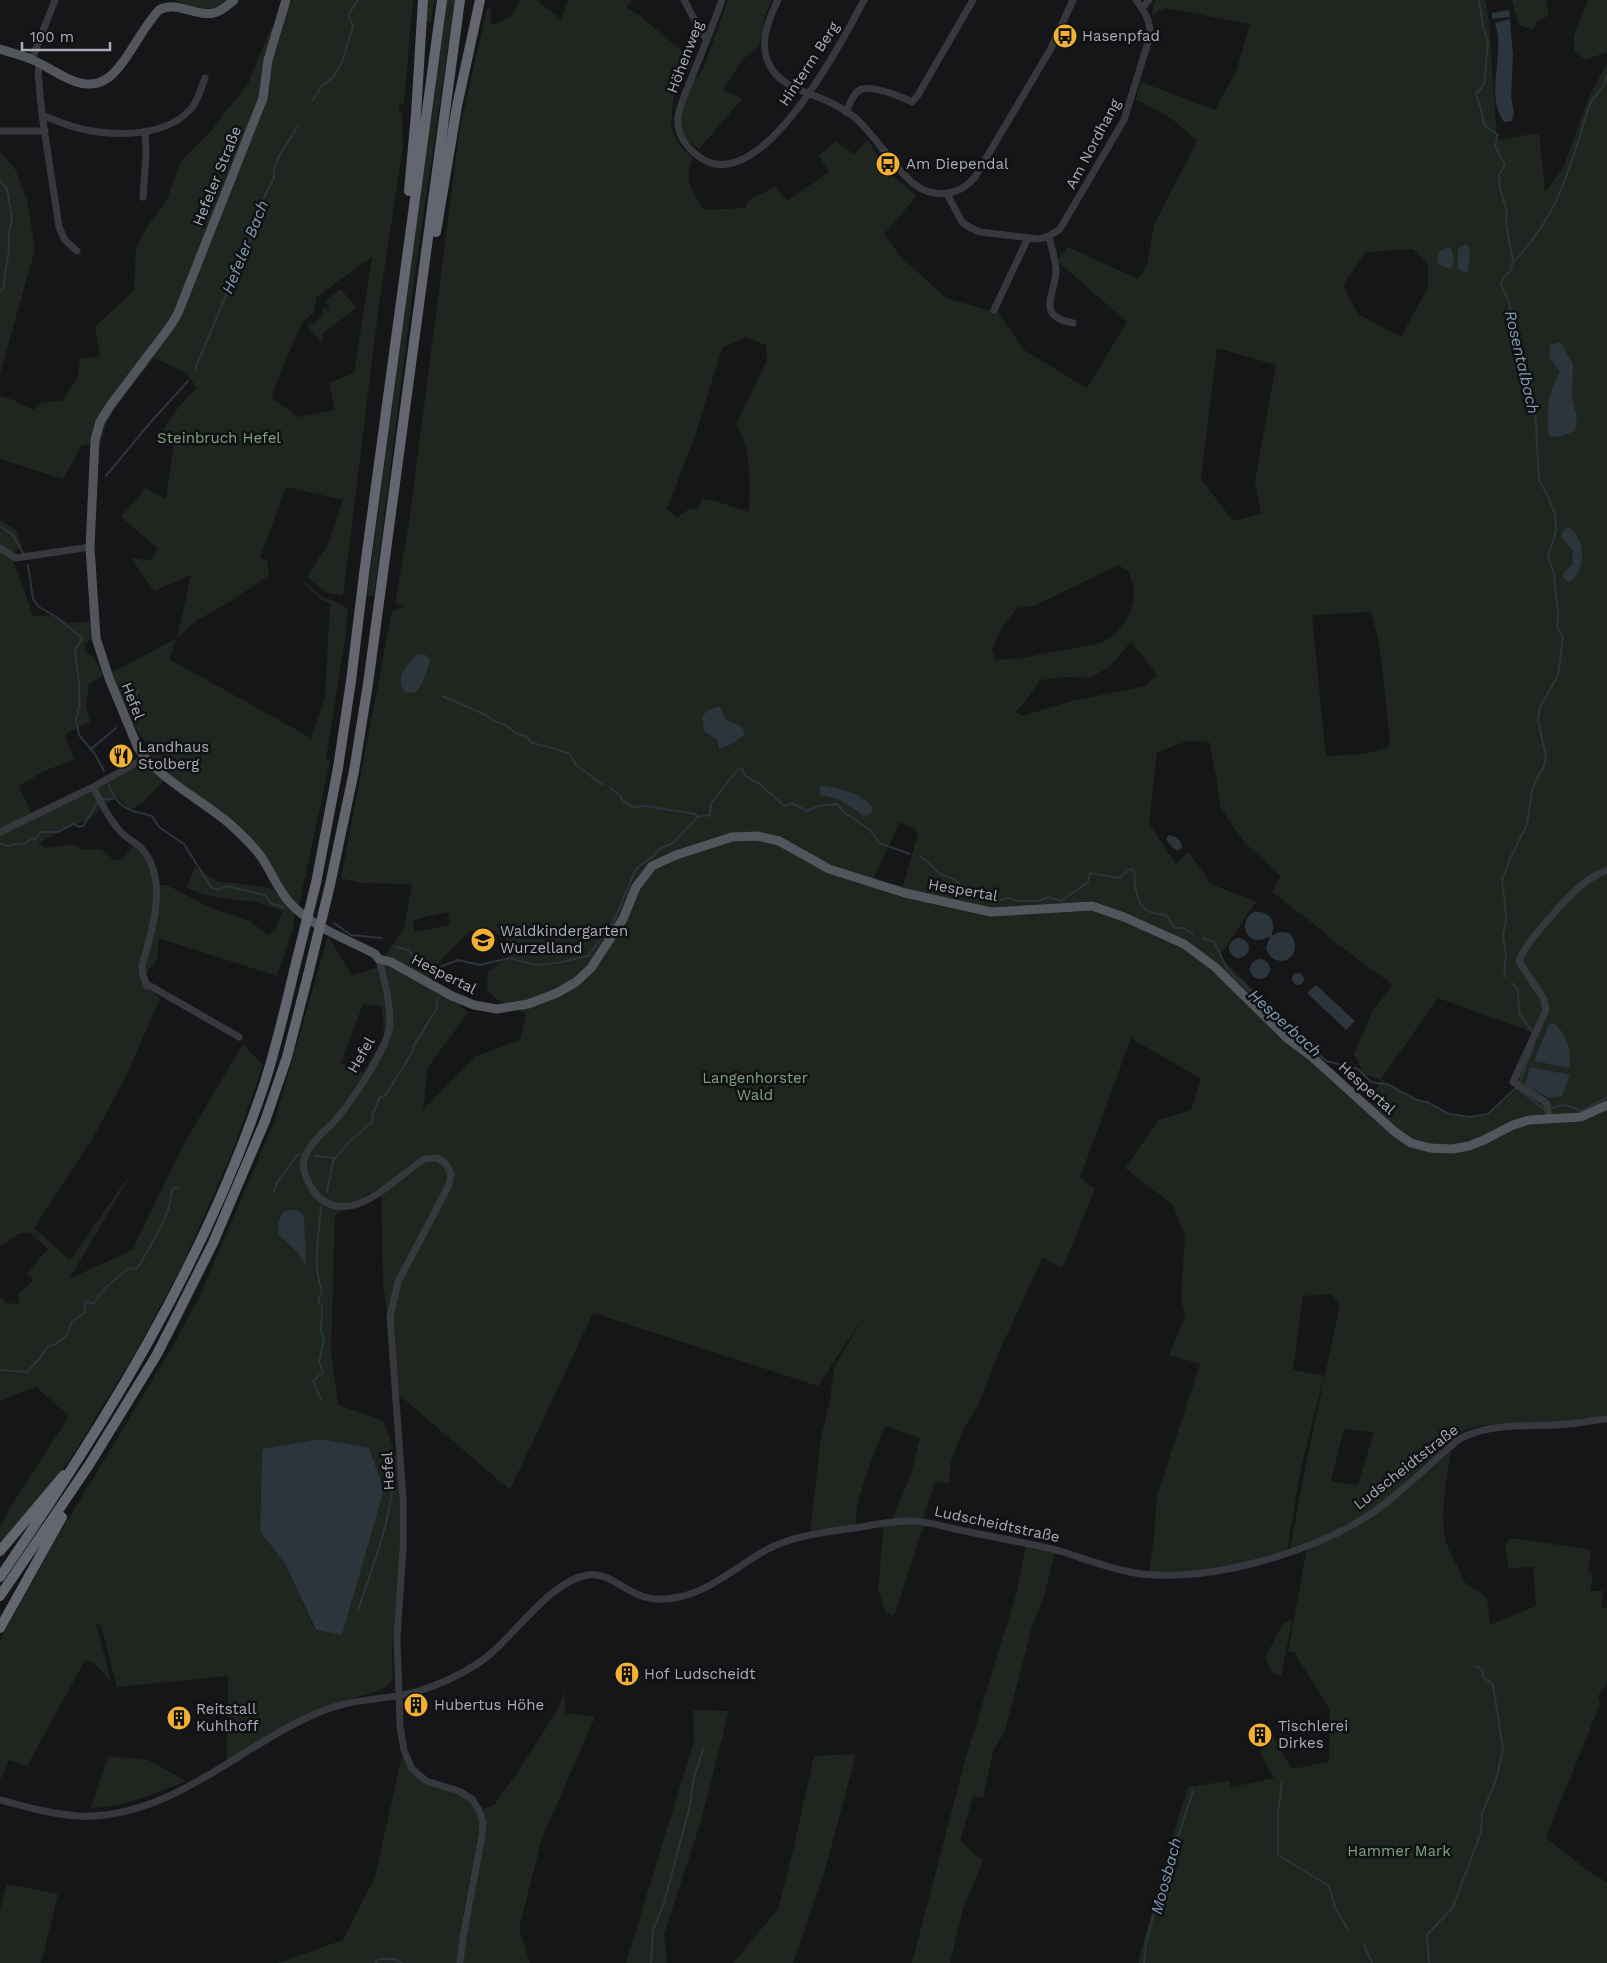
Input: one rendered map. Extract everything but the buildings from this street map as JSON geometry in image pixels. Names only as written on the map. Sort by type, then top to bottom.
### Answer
[{"type":"highway","points":[[410,230],[407,220],[416,114],[422,0]]},
{"type":"highway","points":[[0,1577],[79,1460],[138,1364],[202,1238],[230,1174],[264,1084],[316,883],[338,768],[442,0]]},
{"type":"highway","points":[[0,1596],[89,1465],[156,1356],[213,1243],[277,1089],[330,885],[354,771],[367,692],[460,0]]},
{"type":"highway","points":[[424,269],[435,235],[457,106],[480,0]]},
{"type":"highway","points":[[0,1551],[55,1484],[79,1460]]},
{"type":"highway","points":[[0,1628],[77,1494],[89,1465]]},
{"type":"main road","points":[[0,49],[36,61],[69,81],[83,84],[99,82],[110,76],[120,66],[159,10],[174,6],[201,13],[214,13],[222,10],[234,0]]},
{"type":"main road","name":"Hefeler Straße","points":[[150,353],[178,313],[239,154],[256,117],[263,98],[268,60],[286,0]]},
{"type":"main road","name":"Hefel","points":[[150,353],[110,406],[100,422],[95,440],[90,547],[94,624],[99,652],[132,738],[145,758],[168,781],[215,814],[244,838],[262,857],[281,891],[298,910],[326,929],[374,954],[379,959]]},
{"type":"main road","name":"Hespertal","points":[[379,959],[391,962],[452,996],[474,1005],[497,1010],[528,1004],[557,993],[576,982],[591,968],[623,919],[636,888],[652,866],[676,855],[732,837],[757,836],[779,841],[828,869],[906,892],[992,912],[1092,906],[1124,917],[1184,944],[1215,967],[1288,1038],[1311,1056],[1395,1132],[1411,1143],[1430,1148],[1452,1149],[1469,1146],[1513,1125],[1529,1120],[1581,1117],[1607,1106]]},
{"type":"street","points":[[55,0],[36,61],[42,116],[59,227],[65,240],[77,251]]},
{"type":"street","points":[[684,0],[698,28],[707,40]]},
{"type":"street","name":"Höhenweg","points":[[678,125],[678,118],[684,98],[722,0]]},
{"type":"street","points":[[778,0],[766,33],[764,45],[768,64],[783,82],[834,104],[846,112],[868,131],[912,184],[930,193],[947,194],[963,188],[975,177],[1050,50],[1074,0]]},
{"type":"street","name":"Hinterm Berg","points":[[678,125],[683,141],[703,160],[728,164],[749,155],[787,123],[810,94],[864,0]]},
{"type":"street","points":[[846,112],[853,96],[858,90],[865,88],[888,92],[912,102],[918,95],[973,0]]},
{"type":"street","name":"Am Nordhang","points":[[1048,236],[1057,232],[1063,224],[1124,120],[1150,36],[1151,26],[1148,17],[1136,0]]},
{"type":"street","points":[[1142,8],[1150,0]]},
{"type":"street","points":[[42,116],[79,129],[99,132],[145,131],[172,124],[185,115],[197,100],[204,78]]},
{"type":"street","points":[[0,131],[45,131]]},
{"type":"street","points":[[143,196],[146,153],[145,131]]},
{"type":"street","points":[[947,194],[962,222],[970,228],[980,232],[1028,238],[1039,239],[1048,236],[1056,270],[1048,304],[1051,312],[1058,319],[1073,323]]},
{"type":"street","points":[[994,310],[1028,238]]},
{"type":"street","points":[[0,548],[16,558],[90,547]]},
{"type":"street","points":[[0,832],[111,778],[145,758]]},
{"type":"street","points":[[93,787],[123,835],[142,848],[149,859],[157,882],[157,901],[142,966],[142,976],[147,985],[239,1038]]},
{"type":"street","points":[[1549,1118],[1547,1104],[1544,1101],[1513,1082],[1546,1010],[1544,999],[1518,962],[1528,944],[1546,922],[1584,883],[1607,870]]},
{"type":"street","name":"Hefel","points":[[379,959],[390,1019],[387,1039],[339,1116],[312,1143],[304,1161],[304,1166],[314,1192],[324,1201],[340,1206],[358,1204],[374,1197],[425,1159],[442,1160],[448,1166],[450,1173],[447,1191],[398,1282],[390,1318],[403,1498],[403,1549],[397,1638],[398,1695]]},
{"type":"street","name":"Ludscheidtstraße","points":[[0,1800],[32,1809],[83,1816],[120,1813],[141,1808],[178,1792],[313,1714],[346,1703],[423,1689],[476,1664],[492,1652],[546,1599],[568,1583],[588,1575],[600,1575],[644,1597],[672,1598],[707,1588],[757,1555],[788,1540],[883,1523],[914,1521],[1058,1551],[1115,1569],[1148,1576],[1234,1568],[1271,1559],[1335,1534],[1355,1524],[1384,1505],[1467,1434],[1491,1428],[1568,1424],[1607,1418]]},
{"type":"street","points":[[398,1695],[401,1738],[412,1769],[426,1781],[468,1795],[477,1804],[482,1817],[482,1835],[460,1963]]},
{"type":"green space","points":[[173,0],[228,0],[222,5],[201,8]]},
{"type":"green space","name":"Steinbruch Hefel","points":[[293,0],[413,0],[404,104],[399,105],[399,113],[402,113],[403,146],[379,304],[343,596],[327,593],[307,577],[329,542],[343,500],[286,487],[260,558],[267,560],[269,575],[231,601],[196,621],[177,638],[191,575],[154,591],[131,558],[152,560],[157,548],[121,517],[146,488],[166,499],[174,442],[170,438],[160,440],[162,433],[175,412],[197,388],[186,373],[154,358],[115,408],[107,422],[100,445],[82,445],[63,479],[0,459],[0,396],[33,410],[42,402],[62,401],[78,377],[80,359],[100,356],[95,327],[134,290],[136,248],[149,224],[166,202],[181,161],[211,131],[249,82],[269,32]],"holes":[[[372,257],[354,373],[329,383],[335,410],[298,417],[272,398],[301,324],[314,312],[316,297]]]},
{"type":"green space","points":[[427,0],[434,0],[431,23],[426,21]]},
{"type":"green space","points":[[446,0],[455,0],[417,259],[374,596],[367,596]]},
{"type":"green space","name":"Langenhorster Wald","points":[[520,0],[536,0],[561,19],[568,0],[632,0],[626,8],[638,14],[693,61],[680,81],[673,100],[671,129],[680,146],[693,158],[689,173],[690,186],[704,210],[745,208],[749,200],[775,187],[787,201],[829,172],[819,156],[835,141],[854,154],[868,140],[885,169],[917,196],[884,234],[900,256],[947,299],[998,312],[1024,350],[1087,388],[1127,322],[1057,261],[1068,247],[1138,279],[1147,265],[1154,225],[1197,141],[1172,119],[1136,99],[1141,82],[1215,110],[1237,69],[1250,24],[1164,8],[1152,16],[1153,5],[1156,0],[1485,0],[1489,22],[1497,140],[1539,133],[1545,192],[1563,168],[1591,92],[1607,64],[1607,1415],[1562,1422],[1484,1425],[1467,1429],[1452,1439],[1384,1502],[1356,1521],[1334,1533],[1290,1549],[1340,1304],[1331,1294],[1303,1296],[1293,1370],[1324,1376],[1301,1468],[1287,1550],[1256,1562],[1175,1574],[1149,1575],[1157,1496],[1200,1364],[1169,1355],[1185,1316],[1181,1297],[1185,1236],[1173,1205],[1125,1168],[1159,1120],[1191,1110],[1201,1079],[1131,1038],[1080,1178],[1095,1189],[1062,1269],[1043,1257],[998,1354],[979,1404],[962,1432],[951,1462],[949,1483],[935,1482],[922,1521],[892,1520],[910,1477],[920,1438],[885,1426],[862,1488],[856,1526],[810,1531],[821,1438],[830,1401],[834,1367],[867,1312],[818,1386],[593,1313],[510,1490],[398,1394],[383,1283],[381,1186],[335,1215],[331,1351],[338,1405],[384,1421],[399,1466],[399,1570],[392,1651],[393,1679],[389,1685],[378,1691],[332,1704],[296,1720],[227,1760],[228,1676],[117,1687],[101,1625],[96,1624],[111,1681],[94,1663],[85,1660],[27,1766],[9,1760],[0,1780],[0,1640],[61,1531],[174,1344],[200,1295],[275,1120],[328,936],[352,975],[376,968],[404,928],[412,884],[360,883],[341,878],[392,611],[405,606],[395,604],[409,523],[460,127],[487,9],[491,7],[490,22],[495,25],[511,16]],"holes":[[[1413,249],[1428,265],[1428,287],[1401,337],[1358,314],[1343,285],[1366,252]],[[746,337],[766,345],[767,360],[736,424],[748,456],[749,512],[709,499],[702,500],[697,510],[691,508],[677,517],[667,509],[696,433],[722,348]],[[1217,348],[1276,365],[1255,481],[1261,514],[1233,521],[1201,479]],[[1118,565],[1128,571],[1134,591],[1131,609],[1116,633],[1101,643],[1022,658],[996,660],[992,650],[1001,629],[1017,608],[1036,605]],[[1371,612],[1379,642],[1390,740],[1388,748],[1363,754],[1326,756],[1312,615]],[[1131,642],[1157,675],[1145,686],[1068,702],[1022,716],[1015,712],[1025,702],[1040,680],[1069,677],[1090,678],[1110,666]],[[719,706],[727,721],[739,725],[745,734],[728,746],[719,749],[718,741],[704,731],[702,716],[708,710]],[[1188,741],[1209,742],[1220,807],[1245,843],[1281,876],[1272,892],[1327,934],[1328,937],[1393,985],[1372,1012],[1354,1054],[1364,1074],[1381,1080],[1369,1104],[1406,1137],[1430,1149],[1443,1149],[1466,1144],[1479,1140],[1509,1125],[1524,1122],[1510,1126],[1488,1139],[1466,1146],[1428,1151],[1390,1129],[1220,956],[1254,904],[1259,903],[1211,884],[1188,851],[1176,864],[1149,824],[1157,752]],[[900,822],[915,829],[918,835],[903,886],[887,883],[874,877]],[[448,912],[450,925],[415,932],[413,920]],[[491,929],[518,949],[488,972],[487,989],[495,998],[526,1014],[520,1040],[476,1056],[423,1110],[428,1067],[468,1013],[427,974],[470,931]],[[1530,978],[1545,998],[1546,1010],[1513,1082],[1526,1090],[1519,1086],[1489,1114],[1471,1118],[1449,1115],[1381,1079],[1438,998],[1534,1033],[1545,1008],[1544,999]],[[363,1004],[382,1006],[384,1037],[363,1073],[341,1063]],[[1344,1429],[1374,1432],[1358,1485],[1331,1481]],[[319,1439],[368,1448],[384,1490],[342,1634],[315,1630],[285,1564],[260,1531],[262,1449]]]},
{"type":"green space","points":[[728,0],[772,0],[765,15],[759,46],[742,60],[723,90],[742,99],[699,149],[689,142],[683,134],[680,124],[684,93],[703,69]]},
{"type":"green space","points":[[1512,0],[1546,0],[1549,15],[1537,22],[1533,30],[1519,25]]},
{"type":"green space","points":[[1588,0],[1607,0],[1607,52],[1585,60],[1574,50],[1574,36]]},
{"type":"green space","points":[[0,151],[15,169],[27,200],[35,249],[0,374]]},
{"type":"green space","points":[[340,289],[357,307],[321,335],[324,339],[321,341],[307,326],[311,323],[312,325],[324,314],[321,310],[324,307],[327,310],[330,307],[325,301]]},
{"type":"green space","points":[[0,520],[16,530],[22,547],[11,554],[33,616],[55,615],[67,623],[90,622],[90,639],[85,645],[86,652],[94,657],[103,676],[89,684],[86,705],[90,722],[65,734],[74,760],[44,771],[19,786],[34,819],[97,788],[152,751],[138,732],[111,673],[177,638],[169,659],[311,738],[325,697],[330,604],[320,599],[303,583],[304,581],[324,598],[337,602],[348,609],[326,759],[330,761],[298,910],[256,850],[166,779],[141,804],[130,810],[116,796],[93,816],[38,843],[46,848],[74,844],[82,850],[101,849],[114,860],[122,859],[134,845],[145,856],[156,885],[167,885],[211,908],[250,921],[268,935],[276,927],[283,911],[256,902],[202,894],[186,887],[195,867],[216,881],[271,888],[294,910],[294,925],[277,976],[158,938],[158,958],[147,972],[143,983],[160,999],[127,1074],[94,1136],[34,1228],[70,1260],[136,1166],[69,1279],[132,1250],[186,1140],[243,1044],[263,1065],[232,1153],[182,1266],[134,1355],[69,1461],[0,1548],[0,1527],[9,1509],[69,1416],[36,1387],[0,1401],[0,1297],[6,1303],[20,1304],[18,1294],[34,1280],[27,1273],[48,1249],[30,1233],[20,1233],[0,1247]]},
{"type":"green space","name":"Hammer Mark","points":[[1451,1451],[1443,1510],[1447,1545],[1463,1581],[1487,1598],[1490,1625],[1536,1606],[1533,1567],[1509,1568],[1505,1547],[1509,1539],[1591,1550],[1588,1572],[1593,1573],[1590,1591],[1604,1591],[1601,1607],[1607,1608],[1607,1683],[1598,1696],[1600,1704],[1546,1838],[1591,1873],[1607,1882],[1607,1963],[1138,1963],[1172,1837],[1188,1787],[1229,1781],[1231,1787],[1274,1778],[1260,1753],[1272,1736],[1292,1769],[1329,1762],[1330,1710],[1294,1652],[1288,1652],[1307,1547],[1404,1493]]},
{"type":"green space","points":[[884,1524],[924,1524],[894,1616],[885,1611],[878,1589]]},
{"type":"green space","points":[[1026,1545],[1055,1551],[1044,1597],[1032,1627],[1005,1731],[993,1751],[983,1798],[973,1796],[960,1841],[983,1861],[963,1909],[950,1963],[912,1963],[966,1757],[1016,1595]]},
{"type":"green space","points":[[1292,1618],[1281,1677],[1272,1671],[1265,1658],[1282,1625]]},
{"type":"green space","points":[[565,1692],[565,1713],[595,1717],[542,1838],[519,1929],[530,1963],[463,1963],[465,1938],[486,1830],[484,1809],[495,1804],[520,1768],[555,1714]]},
{"type":"green space","points":[[693,1710],[729,1711],[700,1824],[664,1934],[667,1963],[626,1963],[694,1741]]},
{"type":"green space","points":[[856,1754],[825,1870],[793,1963],[733,1963],[778,1909],[814,1756]]},
{"type":"green space","points":[[402,1755],[415,1776],[427,1783],[457,1793],[468,1799],[481,1819],[463,1915],[458,1963],[278,1963],[343,1940],[375,1877]]},
{"type":"green space","points":[[108,1756],[148,1760],[186,1781],[129,1802],[91,1808]]},
{"type":"green space","points":[[7,1884],[58,1894],[41,1963],[0,1963],[0,1909]]},
{"type":"shaded area","points":[[1509,10],[1510,17],[1492,19],[1492,13]]},
{"type":"shaded area","points":[[1510,19],[1513,55],[1511,96],[1514,113],[1512,121],[1504,122],[1496,103],[1495,92],[1498,36],[1495,23]]},
{"type":"shaded area","points":[[1466,244],[1469,247],[1470,255],[1468,271],[1466,273],[1458,269],[1458,249]]},
{"type":"shaded area","points":[[1447,247],[1452,250],[1454,263],[1451,269],[1437,264],[1438,253]]},
{"type":"shaded area","points":[[1560,342],[1573,364],[1572,399],[1577,417],[1575,431],[1559,437],[1549,436],[1548,403],[1552,388],[1560,372],[1549,357],[1550,345]]},
{"type":"shaded area","points":[[1568,527],[1578,538],[1582,554],[1579,571],[1569,582],[1563,578],[1564,571],[1572,565],[1573,551],[1561,537],[1563,531]]},
{"type":"shaded area","points":[[419,654],[426,655],[430,660],[426,673],[415,693],[405,692],[401,686],[401,676],[409,663]]},
{"type":"shaded area","points":[[719,706],[727,721],[741,727],[745,735],[728,746],[719,749],[718,741],[704,731],[702,716],[708,710]]},
{"type":"shaded area","points":[[821,785],[858,795],[873,810],[869,815],[864,816],[839,799],[820,795]]},
{"type":"shaded area","points":[[1169,835],[1181,842],[1182,847],[1178,851],[1166,839]]},
{"type":"shaded area","points":[[1254,912],[1264,913],[1271,918],[1273,931],[1271,936],[1281,932],[1288,933],[1293,938],[1295,944],[1291,957],[1285,961],[1274,959],[1266,948],[1270,936],[1256,940],[1247,934],[1245,923]]},
{"type":"shaded area","points":[[1239,938],[1246,941],[1249,948],[1246,955],[1239,958],[1232,955],[1229,948],[1232,941]]},
{"type":"shaded area","points":[[1260,959],[1267,962],[1270,969],[1267,976],[1260,979],[1253,976],[1250,969],[1253,962]]},
{"type":"shaded area","points":[[1296,973],[1300,973],[1304,979],[1300,985],[1296,985],[1292,981],[1292,977]]},
{"type":"shaded area","points":[[1316,985],[1355,1021],[1346,1030],[1307,993]]},
{"type":"shaded area","points":[[1554,1023],[1566,1038],[1570,1055],[1570,1068],[1534,1061],[1549,1024]]},
{"type":"shaded area","points":[[1530,1067],[1570,1075],[1562,1096],[1549,1098],[1525,1085]]},
{"type":"shaded area","points":[[297,1210],[304,1216],[306,1263],[279,1235],[278,1225],[282,1213]]},
{"type":"shaded area","points":[[319,1439],[369,1448],[384,1490],[342,1635],[316,1630],[285,1564],[260,1531],[262,1449]]},
{"type":"waterway","name":"Hefeler Bach","points":[[313,100],[321,87],[333,77],[342,62],[353,26],[348,15],[358,0]]},
{"type":"waterway","name":"Rosentalbach","points":[[1479,0],[1483,28],[1488,41],[1484,85],[1476,94],[1484,125],[1498,135],[1495,146],[1505,165],[1499,175],[1500,188],[1507,212],[1506,223],[1513,262],[1510,272],[1503,278],[1501,285],[1509,303],[1535,407],[1539,480],[1548,496],[1555,515],[1556,531],[1548,556],[1554,574],[1558,614],[1557,627],[1563,638],[1558,675],[1540,707],[1538,720],[1546,757],[1543,768],[1532,790],[1527,824],[1510,859],[1502,881],[1506,920],[1503,936],[1506,956],[1504,971],[1506,978]]},
{"type":"waterway","points":[[1513,262],[1529,245],[1553,208],[1562,188],[1590,104],[1602,87],[1607,75]]},
{"type":"waterway","name":"Hefeler Bach","points":[[195,369],[252,233],[256,213],[274,178],[277,160],[297,127]]},
{"type":"waterway","points":[[0,181],[7,189],[12,219],[3,289],[0,292]]},
{"type":"waterway","name":"Hefeler Bach","points":[[106,476],[188,381]]},
{"type":"waterway","name":"Hesperbach","points":[[0,526],[13,535],[23,553]]},
{"type":"waterway","name":"Hesperbach","points":[[28,565],[33,599],[39,607],[55,616],[82,638],[75,651],[79,682],[79,707],[76,720],[79,735],[95,754],[104,771]]},
{"type":"waterway","points":[[130,708],[138,690]]},
{"type":"waterway","points":[[442,696],[486,715],[492,720],[507,726],[517,734],[526,736],[532,743],[570,754],[576,765],[603,785]]},
{"type":"waterway","points":[[91,749],[116,728]]},
{"type":"waterway","name":"Hesperbach","points":[[396,947],[409,950],[413,957],[428,962],[437,968],[458,960],[480,965],[509,958],[536,965],[557,963],[588,956],[613,923],[636,869],[659,849],[673,843],[698,817],[710,815],[711,803],[739,768],[742,769],[745,776],[760,784],[784,806],[792,803],[807,811],[818,806],[837,804],[845,813],[870,830],[879,843],[910,854]]},
{"type":"waterway","name":"Hesperbach","points":[[109,786],[117,800],[126,808],[152,816],[159,827],[184,844],[211,887],[218,890],[226,886],[265,895],[271,903],[283,907]]},
{"type":"waterway","points":[[610,788],[620,795],[622,801],[633,807],[646,806],[695,814],[698,817]]},
{"type":"waterway","points":[[104,799],[113,799]]},
{"type":"waterway","points":[[0,843],[7,846],[25,844],[33,838],[35,840],[40,832],[58,832],[74,823],[78,827],[83,826],[97,803]]},
{"type":"waterway","name":"Hesperbach","points":[[920,856],[939,873],[955,880],[976,896],[995,901],[1009,898],[1018,901],[1040,901],[1048,897],[1061,901],[1088,882],[1090,873],[1118,878],[1131,869],[1135,872],[1136,892],[1143,907],[1156,914],[1166,915],[1175,928],[1183,928],[1193,934]]},
{"type":"waterway","name":"Hesperbach","points":[[334,923],[351,935],[381,938]]},
{"type":"waterway","name":"Hesperbach","points":[[1203,938],[1214,942],[1228,970],[1326,1061],[1358,1069],[1371,1082],[1389,1085],[1416,1100],[1427,1102],[1449,1114],[1471,1117],[1488,1114],[1516,1088]]},
{"type":"waterway","points":[[1512,983],[1518,989],[1519,1013],[1533,1033]]},
{"type":"waterway","points":[[327,1192],[333,1161],[348,1143],[373,1121],[372,1116],[380,1097],[385,1096],[413,1051],[414,1045],[436,1010],[438,998]]},
{"type":"waterway","points":[[1519,1084],[1534,1044]]},
{"type":"waterway","points":[[1517,1088],[1544,1108]]},
{"type":"waterway","name":"Hesperbach","points":[[1551,1108],[1565,1105],[1582,1111],[1607,1097]]},
{"type":"waterway","points":[[274,1192],[277,1183],[297,1155],[300,1154]]},
{"type":"waterway","points":[[315,1156],[335,1158]]},
{"type":"waterway","points":[[0,1370],[27,1372],[41,1357],[47,1347],[56,1344],[67,1335],[71,1323],[84,1313],[86,1302],[94,1303],[105,1288],[126,1270],[137,1268],[163,1221],[169,1207],[172,1190],[178,1188]]},
{"type":"waterway","points":[[321,1207],[317,1270],[322,1291],[318,1300],[322,1307],[321,1332],[324,1339],[319,1361],[323,1373],[313,1380],[321,1399]]},
{"type":"waterway","points":[[358,1610],[386,1524],[394,1471]]},
{"type":"waterway","points":[[1429,1963],[1427,1935],[1453,1907],[1481,1832],[1482,1813],[1496,1780],[1503,1749],[1493,1685],[1483,1677],[1482,1670],[1477,1666]]},
{"type":"waterway","points":[[651,1963],[653,1930],[664,1903],[689,1809],[694,1778],[703,1749]]},
{"type":"waterway","points":[[1282,1782],[1278,1813],[1278,1855],[1329,1886],[1335,1907],[1348,1930]]},
{"type":"waterway","name":"Moosbach","points":[[1144,1963],[1146,1944],[1170,1853],[1179,1834],[1193,1791]]},
{"type":"waterway","points":[[1364,1945],[1372,1963]]},
{"type":"waterway","points":[[375,1963],[379,1959],[394,1959],[402,1963]]},
{"type":"place","name":"Hasenpfad","points":[[1065,36]]},
{"type":"place","name":"Am Diependal","points":[[888,164]]},
{"type":"place","name":"Landhaus Stolberg","points":[[121,756]]},
{"type":"place","name":"Waldkindergarten Wurzelland","points":[[483,940]]},
{"type":"place","name":"Hof Ludscheidt","points":[[627,1674]]},
{"type":"place","name":"Hubertus Höhe","points":[[416,1705]]},
{"type":"place","name":"Reitstall Kuhlhoff","points":[[179,1718]]},
{"type":"place","name":"Tischlerei Dirkes","points":[[1260,1735]]}]
